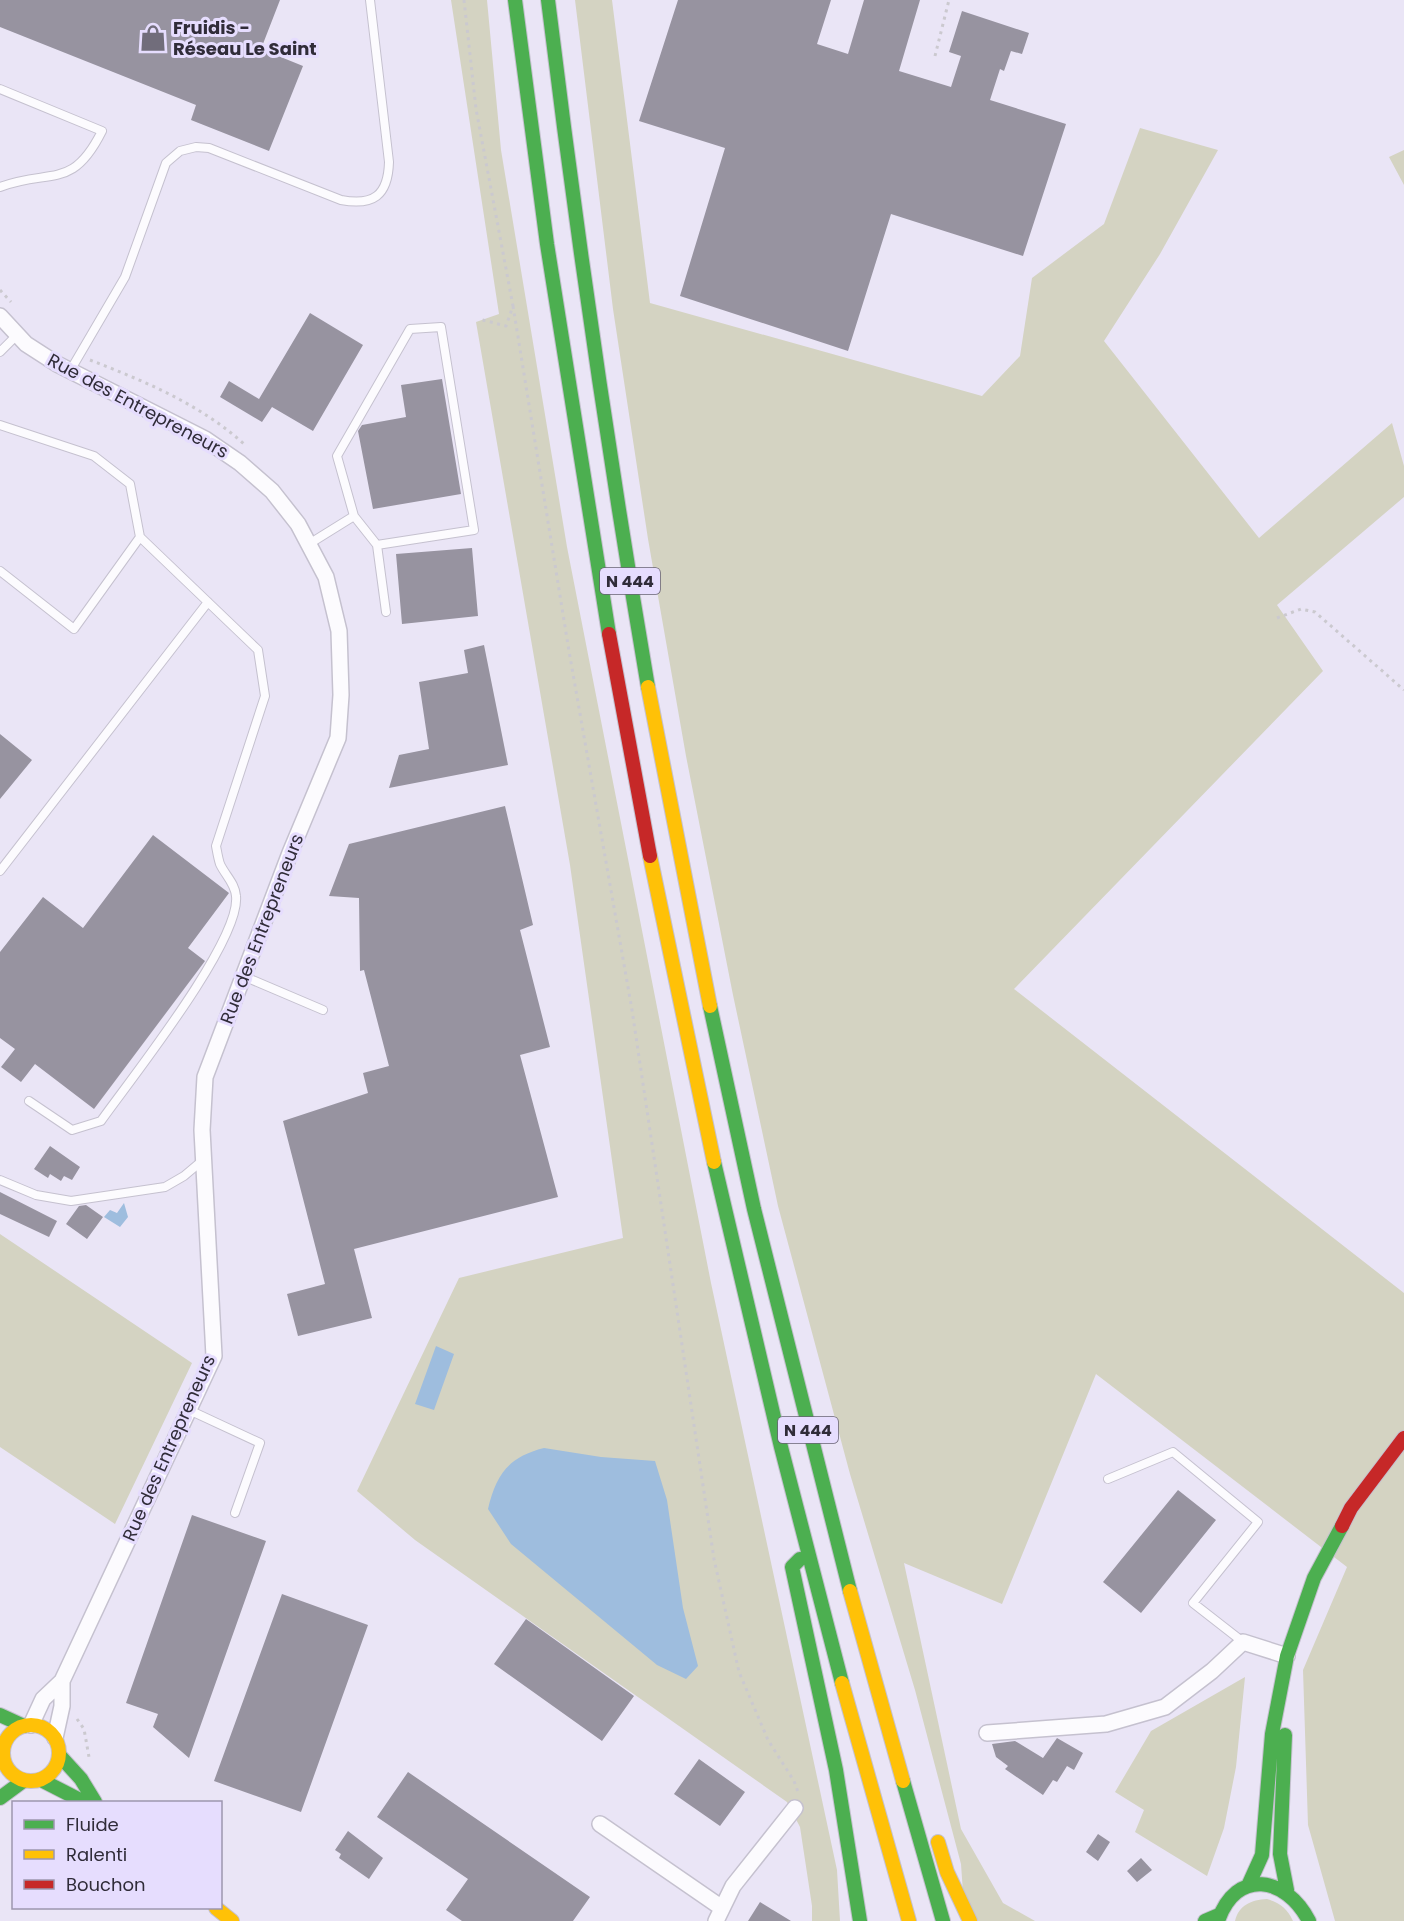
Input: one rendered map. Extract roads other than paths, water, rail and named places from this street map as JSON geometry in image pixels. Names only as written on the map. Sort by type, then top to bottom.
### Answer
[{"type":"main road","name":"N 444","points":[[515,0],[565,378],[609,648],[643,827],[711,1155],[806,1552],[909,1921]]},
{"type":"main road","name":"N 444","points":[[548,0],[571,190],[605,425],[647,677],[682,862],[744,1157],[793,1365],[880,1701],[943,1921]]},
{"type":"main road","points":[[1248,1886],[1262,1855],[1272,1734],[1287,1656],[1314,1578],[1330,1543],[1351,1508],[1404,1438]]},
{"type":"main road","points":[[806,1552],[792,1567],[836,1770],[860,1909],[860,1921]]},
{"type":"main road","points":[[1282,1685],[1285,1736],[1280,1854],[1287,1890]]},
{"type":"main road","points":[[880,1701],[897,1710],[907,1743]]},
{"type":"main road","points":[[0,1715],[27,1725],[40,1726],[55,1738],[60,1756],[81,1779],[94,1801]]},
{"type":"main road","points":[[23,1781],[10,1772],[1,1754],[10,1735],[27,1725]]},
{"type":"main road","points":[[41,1780],[54,1771],[60,1756]]},
{"type":"main road","points":[[0,1798],[23,1781],[41,1780],[80,1801]]},
{"type":"main road","points":[[934,1829],[947,1872],[969,1921]]},
{"type":"main road","points":[[1205,1921],[1218,1918],[1225,1902],[1236,1892],[1261,1883],[1287,1890],[1302,1904],[1309,1921]]},
{"type":"main road","points":[[217,1909],[232,1921]]},
{"type":"street","name":"Rue des Entrepreneurs","points":[[0,316],[26,344],[70,371],[186,429],[240,463],[272,491],[298,524],[326,577],[339,632],[342,695],[338,738],[205,1077],[203,1160],[214,1356],[62,1681],[43,1699],[27,1725]]},
{"type":"street","points":[[987,1733],[1106,1724],[1165,1707],[1212,1671],[1243,1642],[1287,1656]]},
{"type":"street","name":"Rue des Entrepreneurs","points":[[55,1738],[62,1706],[62,1681]]},
{"type":"street","points":[[600,1824],[719,1915],[733,1886],[795,1808]]},
{"type":"lane","points":[[70,371],[125,277],[160,177],[173,155],[196,147],[209,148],[341,200],[357,203],[369,201],[383,190],[389,175],[390,162],[370,0]]},
{"type":"lane","points":[[0,89],[102,131],[90,155],[74,169],[0,187]]},
{"type":"lane","points":[[377,545],[474,530],[441,327],[410,329],[337,456],[354,516],[377,545],[386,612]]},
{"type":"lane","points":[[0,352],[17,335]]},
{"type":"lane","points":[[0,425],[94,456],[130,484],[140,537],[258,650],[265,696],[216,846],[220,863],[232,883],[236,897],[232,918],[209,969],[100,1121],[72,1130],[29,1101]]},
{"type":"lane","points":[[309,544],[354,516]]},
{"type":"lane","points":[[0,571],[74,629],[140,537]]},
{"type":"lane","points":[[0,871],[208,602]]},
{"type":"lane","points":[[243,976],[323,1010]]},
{"type":"lane","points":[[0,1180],[36,1195],[71,1201],[165,1187],[184,1176],[203,1160]]},
{"type":"lane","points":[[189,1410],[260,1443],[235,1513]]},
{"type":"lane","points":[[1108,1479],[1173,1452],[1258,1522],[1193,1603],[1243,1642]]},
{"type":"water","points":[[124,1203],[128,1217],[120,1227],[104,1217],[110,1210],[117,1213]]},
{"type":"water","points":[[436,1346],[454,1354],[434,1410],[415,1404]]},
{"type":"water","points":[[544,1448],[601,1457],[655,1461],[667,1500],[683,1608],[698,1666],[686,1679],[657,1665],[511,1544],[488,1509],[495,1486],[505,1469],[521,1457]]},
{"type":"place","name":"Fruidis - Réseau Le Saint","points":[[153,38]]}]
